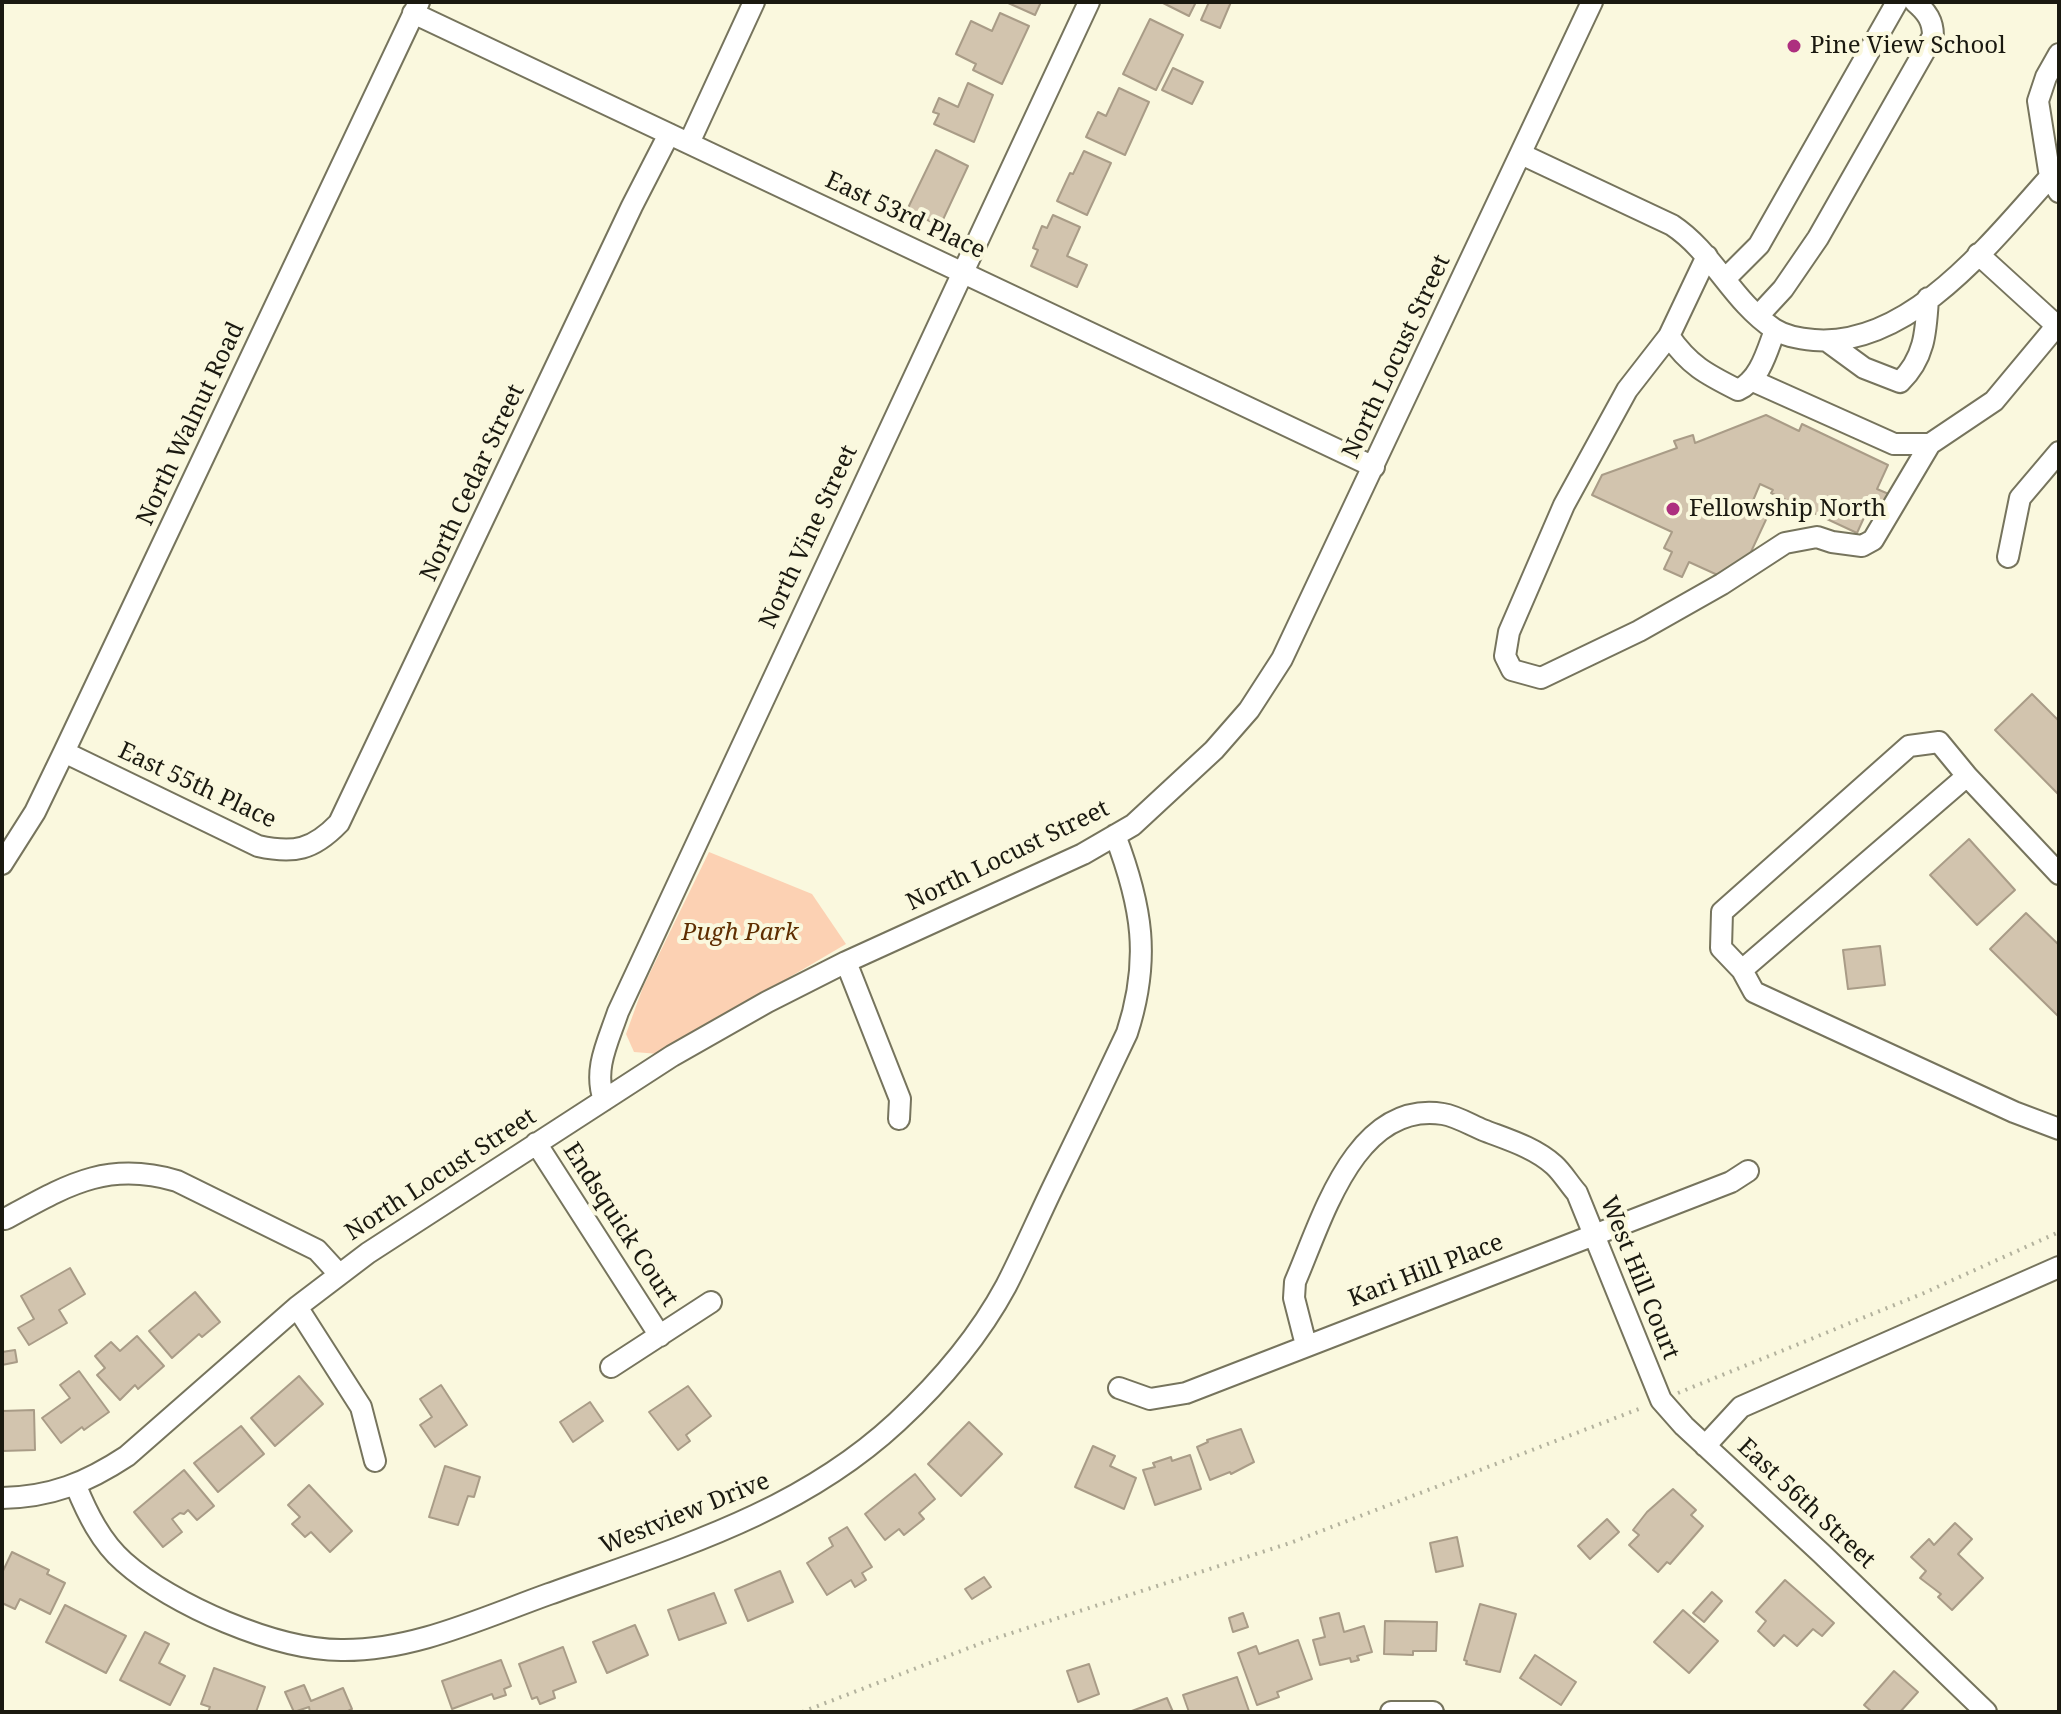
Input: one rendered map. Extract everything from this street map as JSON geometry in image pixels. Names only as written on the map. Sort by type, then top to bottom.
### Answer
[{"type":"street","points":[[689,143],[754,2]]},
{"type":"street","name":"North Vine Street","points":[[604,1100],[598,1080],[618,1012],[1089,2]]},
{"type":"street","name":"North Locust Street","points":[[297,1307],[339,1274],[536,1143],[740,1017],[846,962],[1083,854],[1133,825],[1214,750],[1256,700],[1282,659],[1592,2]]},
{"type":"street","points":[[1725,279],[1759,245],[1897,2]]},
{"type":"street","points":[[1758,316],[1783,289],[1818,238],[1933,36],[1933,24],[1924,9],[1915,2]]},
{"type":"street","name":"East 53rd Place","points":[[416,8],[669,134],[1374,467]]},
{"type":"street","name":"North Walnut Road","points":[[2,864],[35,812],[416,8]]},
{"type":"street","points":[[1521,154],[1686,234],[1758,316],[1775,330],[1804,339],[1844,340],[1895,323],[1928,298],[2056,179],[2038,101],[2046,77],[2059,54]]},
{"type":"street","name":"North Cedar Street","points":[[312,845],[339,823],[349,807],[632,206],[669,134]]},
{"type":"street","points":[[1707,256],[1669,336],[1627,390],[1564,505],[1509,632],[1505,656],[1512,670],[1541,678],[1639,631],[1722,584],[1785,543],[1817,537],[1862,546],[1873,540],[1930,444],[1994,401],[2058,324],[1978,254]]},
{"type":"street","points":[[1827,341],[1864,368],[1900,382],[1913,370],[1925,343],[1928,298]]},
{"type":"street","points":[[1669,336],[1684,357],[1708,375],[1738,390],[1748,385],[1762,363],[1775,330]]},
{"type":"street","points":[[1751,380],[1894,444],[1930,444]]},
{"type":"street","points":[[2008,557],[2020,498],[2059,452]]},
{"type":"street","points":[[2059,874],[1939,742],[1909,746],[1722,912],[1721,948],[1742,970],[1754,992],[2014,1112],[2059,1129]]},
{"type":"street","name":"East 55th Place","points":[[64,752],[258,846],[279,851],[312,845]]},
{"type":"street","points":[[1742,970],[1967,776]]},
{"type":"street","name":"Westview Drive","points":[[76,1486],[109,1546],[122,1561],[150,1583],[228,1622],[272,1638],[299,1646],[340,1650],[375,1648],[428,1638],[730,1529],[799,1495],[851,1460],[898,1421],[940,1377],[989,1313],[1026,1245],[1127,1033],[1136,1006],[1142,967],[1142,932],[1132,879],[1115,835]]},
{"type":"street","points":[[846,962],[900,1099],[899,1119]]},
{"type":"street","name":"West Hill Court","points":[[1306,1345],[1294,1298],[1295,1282],[1344,1171],[1381,1128],[1410,1114],[1444,1114],[1524,1146],[1553,1164],[1577,1193],[1661,1400],[1705,1446]]},
{"type":"street","name":"Endsquick Court","points":[[536,1143],[660,1336]]},
{"type":"street","name":"Kari Hill Place","points":[[1119,1388],[1150,1399],[1186,1393],[1731,1182],[1748,1171]]},
{"type":"street","points":[[5,1219],[61,1188],[95,1177],[119,1172],[153,1174],[177,1181],[317,1250],[339,1274]]},
{"type":"street","name":"East 56th Street","points":[[1986,1712],[1705,1446],[1741,1407],[2059,1267]]},
{"type":"street","name":"Endsquick Court","points":[[611,1367],[711,1302]]},
{"type":"street","points":[[2,1498],[76,1486],[127,1456],[297,1307],[361,1407],[375,1461]]},
{"type":"street","points":[[1391,1712],[1433,1712]]},
{"type":"path","points":[[802,1712],[987,1641],[1290,1543],[1661,1400],[1924,1293],[2059,1232]]},
{"type":"green space","name":"Pugh Park","points":[[709,852],[812,894],[846,944],[659,1054],[634,1052],[626,1034],[643,987]]},
{"type":"building","points":[[1006,2],[1041,2],[1035,15]]},
{"type":"building","points":[[1161,2],[1196,2],[1189,16]]},
{"type":"building","points":[[1209,2],[1231,2],[1220,28],[1201,20]]},
{"type":"building","points":[[1000,13],[1029,26],[1002,84],[973,70],[976,64],[956,54],[971,21],[992,31]]},
{"type":"building","points":[[1150,19],[1183,35],[1156,90],[1123,74]]},
{"type":"building","points":[[1173,68],[1203,82],[1192,104],[1162,90]]},
{"type":"building","points":[[968,83],[993,95],[974,142],[934,124],[939,114],[933,112],[939,98],[958,107]]},
{"type":"building","points":[[1119,88],[1149,102],[1125,155],[1086,137],[1098,112],[1106,116]]},
{"type":"building","points":[[936,150],[968,166],[940,226],[907,210]]},
{"type":"building","points":[[1084,151],[1111,163],[1087,215],[1057,201]]},
{"type":"building","points":[[1053,215],[1080,227],[1067,256],[1087,265],[1077,287],[1031,266],[1038,250],[1033,248],[1042,226],[1047,228]]},
{"type":"building","points":[[1766,415],[1799,431],[1802,424],[1888,465],[1877,489],[1891,495],[1880,517],[1867,511],[1857,533],[1771,493],[1773,490],[1760,484],[1752,503],[1770,511],[1743,569],[1722,577],[1689,562],[1682,577],[1664,569],[1672,552],[1664,548],[1672,532],[1592,495],[1602,475],[1677,448],[1674,441],[1693,435],[1695,443]]},
{"type":"building","points":[[2032,694],[2059,721],[2059,795],[1995,730]]},
{"type":"building","points":[[1969,839],[2015,890],[1977,925],[1930,875]]},
{"type":"building","points":[[2026,913],[2059,945],[2059,1017],[1990,949]]},
{"type":"building","points":[[1880,946],[1885,985],[1848,989],[1843,950]]},
{"type":"building","points":[[70,1268],[85,1294],[59,1310],[67,1323],[29,1345],[18,1328],[34,1319],[21,1296]]},
{"type":"building","points":[[195,1292],[220,1322],[202,1337],[199,1334],[172,1358],[149,1331]]},
{"type":"building","points":[[137,1336],[164,1366],[138,1389],[135,1385],[120,1400],[97,1375],[105,1368],[95,1356],[111,1342],[120,1351]]},
{"type":"building","points":[[15,1350],[17,1362],[2,1365],[2,1352]]},
{"type":"building","points":[[79,1371],[109,1412],[61,1443],[42,1418],[70,1398],[60,1385]]},
{"type":"building","points":[[299,1376],[323,1404],[275,1446],[251,1418]]},
{"type":"building","points":[[441,1385],[467,1425],[435,1447],[420,1425],[432,1417],[420,1399]]},
{"type":"building","points":[[688,1386],[711,1416],[686,1435],[690,1441],[678,1450],[649,1412]]},
{"type":"building","points":[[590,1402],[603,1421],[573,1442],[560,1422]]},
{"type":"building","points":[[34,1410],[35,1450],[2,1451],[2,1411]]},
{"type":"building","points":[[969,1422],[1002,1454],[961,1496],[928,1464]]},
{"type":"building","points":[[241,1426],[264,1454],[218,1492],[194,1463]]},
{"type":"building","points":[[1241,1429],[1254,1462],[1210,1480],[1197,1447],[1207,1440]]},
{"type":"building","points":[[1093,1446],[1115,1456],[1110,1466],[1136,1478],[1124,1509],[1075,1487]]},
{"type":"building","points":[[1190,1455],[1201,1489],[1155,1505],[1143,1470],[1171,1457],[1172,1461]]},
{"type":"building","points":[[445,1466],[480,1477],[474,1497],[468,1496],[458,1525],[429,1517]]},
{"type":"building","points":[[184,1470],[214,1506],[197,1520],[188,1510],[172,1519],[182,1532],[163,1547],[134,1512]]},
{"type":"building","points":[[915,1474],[935,1499],[919,1513],[924,1519],[904,1535],[899,1529],[885,1540],[865,1514]]},
{"type":"building","points":[[309,1485],[352,1531],[330,1552],[311,1532],[305,1537],[292,1524],[300,1517],[288,1505]]},
{"type":"building","points":[[1673,1489],[1696,1510],[1691,1515],[1703,1526],[1670,1564],[1667,1562],[1658,1572],[1629,1545],[1639,1535],[1633,1530],[1647,1512]]},
{"type":"building","points":[[1607,1519],[1619,1532],[1590,1559],[1578,1546]]},
{"type":"building","points":[[1955,1523],[1972,1539],[1958,1554],[1983,1578],[1952,1610],[1938,1597],[1941,1594],[1920,1578],[1926,1571],[1911,1557],[1929,1539],[1934,1545]]},
{"type":"building","points":[[847,1527],[872,1567],[862,1573],[866,1580],[855,1587],[851,1580],[827,1595],[807,1563],[833,1546],[829,1538]]},
{"type":"building","points":[[1457,1537],[1463,1566],[1436,1572],[1430,1543]]},
{"type":"building","points":[[12,1552],[49,1570],[47,1574],[65,1583],[50,1614],[20,1599],[15,1609],[2,1603],[2,1573]]},
{"type":"building","points":[[780,1571],[793,1602],[748,1621],[735,1590]]},
{"type":"building","points":[[984,1577],[991,1587],[972,1599],[965,1589]]},
{"type":"building","points":[[1785,1580],[1834,1623],[1822,1636],[1813,1629],[1797,1646],[1784,1635],[1774,1646],[1758,1631],[1766,1621],[1756,1612]]},
{"type":"building","points":[[1712,1592],[1722,1601],[1704,1622],[1693,1613]]},
{"type":"building","points":[[714,1593],[726,1623],[679,1640],[668,1610]]},
{"type":"building","points":[[1480,1604],[1516,1614],[1500,1672],[1466,1664],[1464,1660]]},
{"type":"building","points":[[65,1605],[126,1636],[106,1673],[46,1642]]},
{"type":"building","points":[[1683,1610],[1718,1641],[1689,1673],[1654,1642]]},
{"type":"building","points":[[1243,1613],[1248,1627],[1233,1632],[1229,1618]]},
{"type":"building","points":[[1339,1613],[1344,1632],[1364,1626],[1372,1652],[1357,1656],[1359,1660],[1351,1662],[1350,1658],[1320,1665],[1313,1640],[1325,1637],[1320,1618]]},
{"type":"building","points":[[1385,1621],[1437,1622],[1436,1651],[1413,1651],[1413,1655],[1384,1654]]},
{"type":"building","points":[[635,1625],[648,1655],[607,1673],[593,1642]]},
{"type":"building","points":[[145,1632],[169,1644],[159,1663],[185,1676],[170,1705],[120,1680]]},
{"type":"building","points":[[1298,1640],[1312,1679],[1277,1692],[1279,1697],[1257,1705],[1238,1653],[1256,1646],[1259,1654]]},
{"type":"building","points":[[563,1647],[576,1682],[553,1691],[555,1698],[540,1704],[537,1697],[532,1699],[519,1664]]},
{"type":"building","points":[[1535,1655],[1576,1682],[1561,1705],[1520,1678]]},
{"type":"building","points":[[501,1660],[511,1686],[504,1689],[506,1695],[494,1699],[492,1694],[452,1709],[442,1681]]},
{"type":"building","points":[[1089,1664],[1099,1694],[1078,1702],[1067,1671]]},
{"type":"building","points":[[214,1668],[265,1687],[256,1712],[208,1712],[210,1707],[201,1704]]},
{"type":"building","points":[[1894,1671],[1918,1692],[1900,1712],[1872,1712],[1864,1705]]},
{"type":"building","points":[[1237,1677],[1249,1711],[1189,1712],[1183,1695]]},
{"type":"building","points":[[304,1685],[311,1701],[343,1688],[352,1709],[346,1712],[310,1712],[309,1707],[294,1712],[285,1692]]},
{"type":"building","points":[[1167,1698],[1173,1712],[1129,1712]]},
{"type":"place","name":"Pine View School","points":[[1794,46]]},
{"type":"place","name":"Fellowship North","points":[[1673,509]]}]
